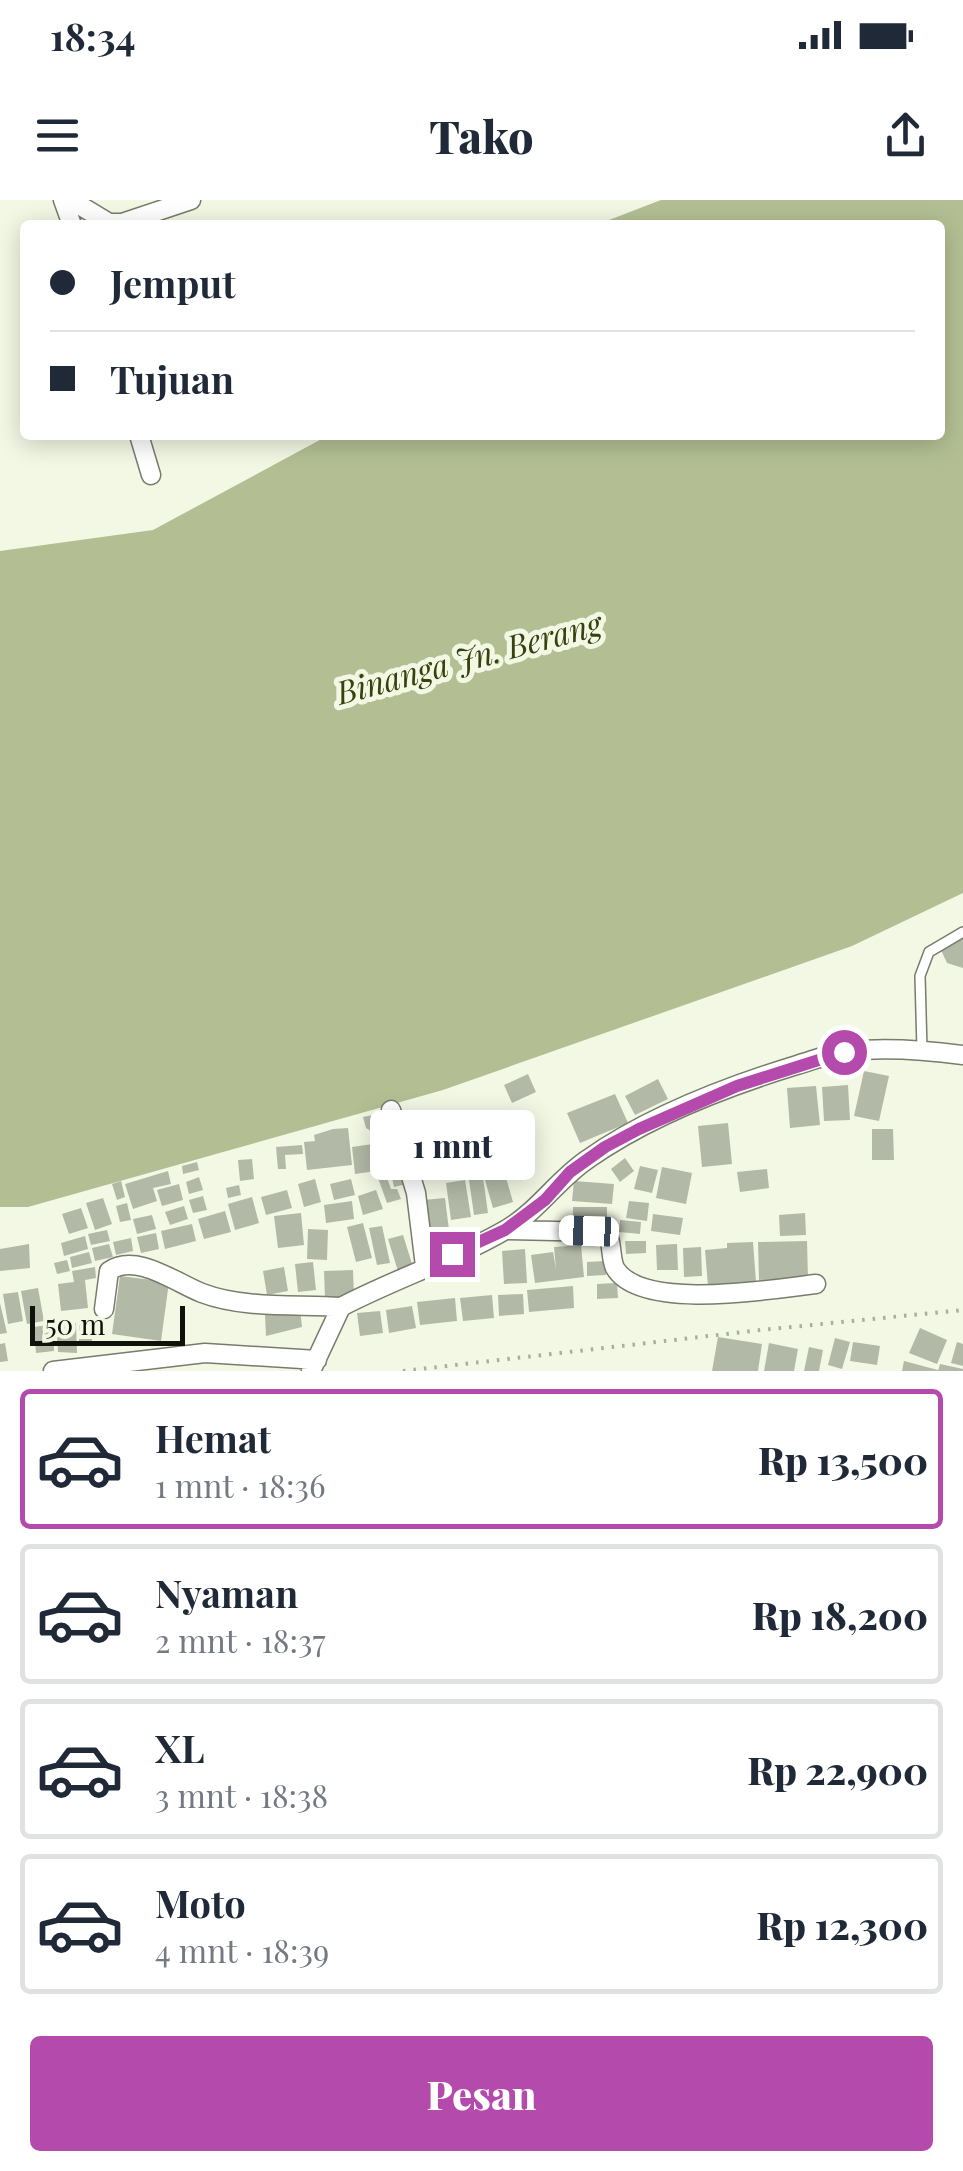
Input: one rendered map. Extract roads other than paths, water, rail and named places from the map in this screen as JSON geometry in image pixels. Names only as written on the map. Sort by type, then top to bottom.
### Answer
[{"type":"street","points":[[67,200],[104,220]]},
{"type":"street","points":[[131,220],[191,200]]},
{"type":"street","points":[[140,440],[151,475]]},
{"type":"street","points":[[104,1308],[109,1271],[117,1265],[140,1266],[206,1295],[250,1304],[341,1307],[505,1230],[545,1200],[570,1172],[605,1147],[706,1098],[768,1074],[844,1052],[922,1050],[963,1055]]},
{"type":"street","points":[[391,1110],[416,1193],[425,1266]]},
{"type":"street","points":[[505,1230],[602,1232],[609,1238],[614,1266],[619,1272],[648,1289],[666,1294],[719,1294],[816,1284]]},
{"type":"street","points":[[52,1371],[205,1353],[314,1365],[341,1307]]},
{"type":"lane","points":[[922,1050],[920,976],[929,952],[963,932]]},
{"type":"water","name":"Binanga Jn. Berang","points":[[661,200],[963,200],[963,893],[852,946],[443,1090],[28,1207],[0,1207],[0,551],[153,530],[320,440],[945,440],[945,220],[609,220]]}]
